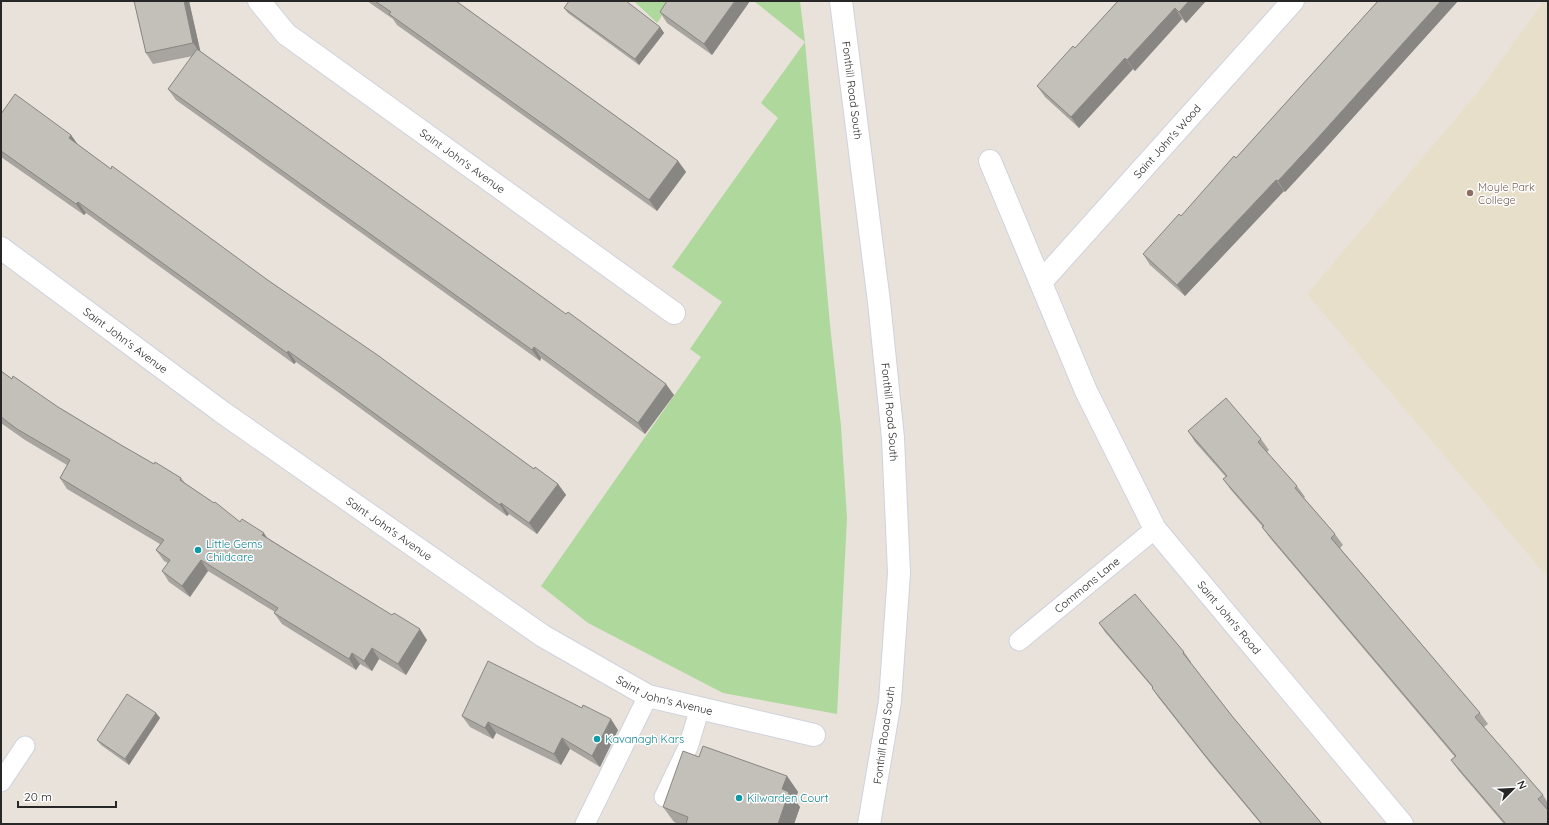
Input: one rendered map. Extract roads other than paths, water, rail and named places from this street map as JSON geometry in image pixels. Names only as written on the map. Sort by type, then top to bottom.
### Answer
[{"type":"street","name":"Saint John's Avenue","points":[[258,1],[286,34],[674,313]]},
{"type":"street","name":"Fonthill Road South","points":[[841,1],[879,302],[893,438],[899,573],[890,701],[870,824]]},
{"type":"street","name":"Saint John's Wood","points":[[1041,282],[1293,1]]},
{"type":"street","points":[[990,161],[1041,282]]},
{"type":"street","name":"Saint John's Avenue","points":[[1,248],[222,412],[543,636],[648,696],[814,735]]},
{"type":"street","name":"Saint John's Road","points":[[1041,282],[1086,391],[1155,529],[1402,824]]},
{"type":"lane","name":"Commons Lane","points":[[1019,641],[1155,529]]},
{"type":"lane","points":[[585,824],[648,696]]},
{"type":"lane","points":[[664,796],[688,747],[700,708]]},
{"type":"lane","points":[[1,782],[25,746]]},
{"type":"place","name":"Moyle Park College","points":[[1470,193]]},
{"type":"place","name":"Little Gems Childcare","points":[[198,550]]},
{"type":"place","name":"Kavanagh Kars","points":[[597,739]]},
{"type":"place","name":"Kilwarden Court","points":[[739,798]]}]
